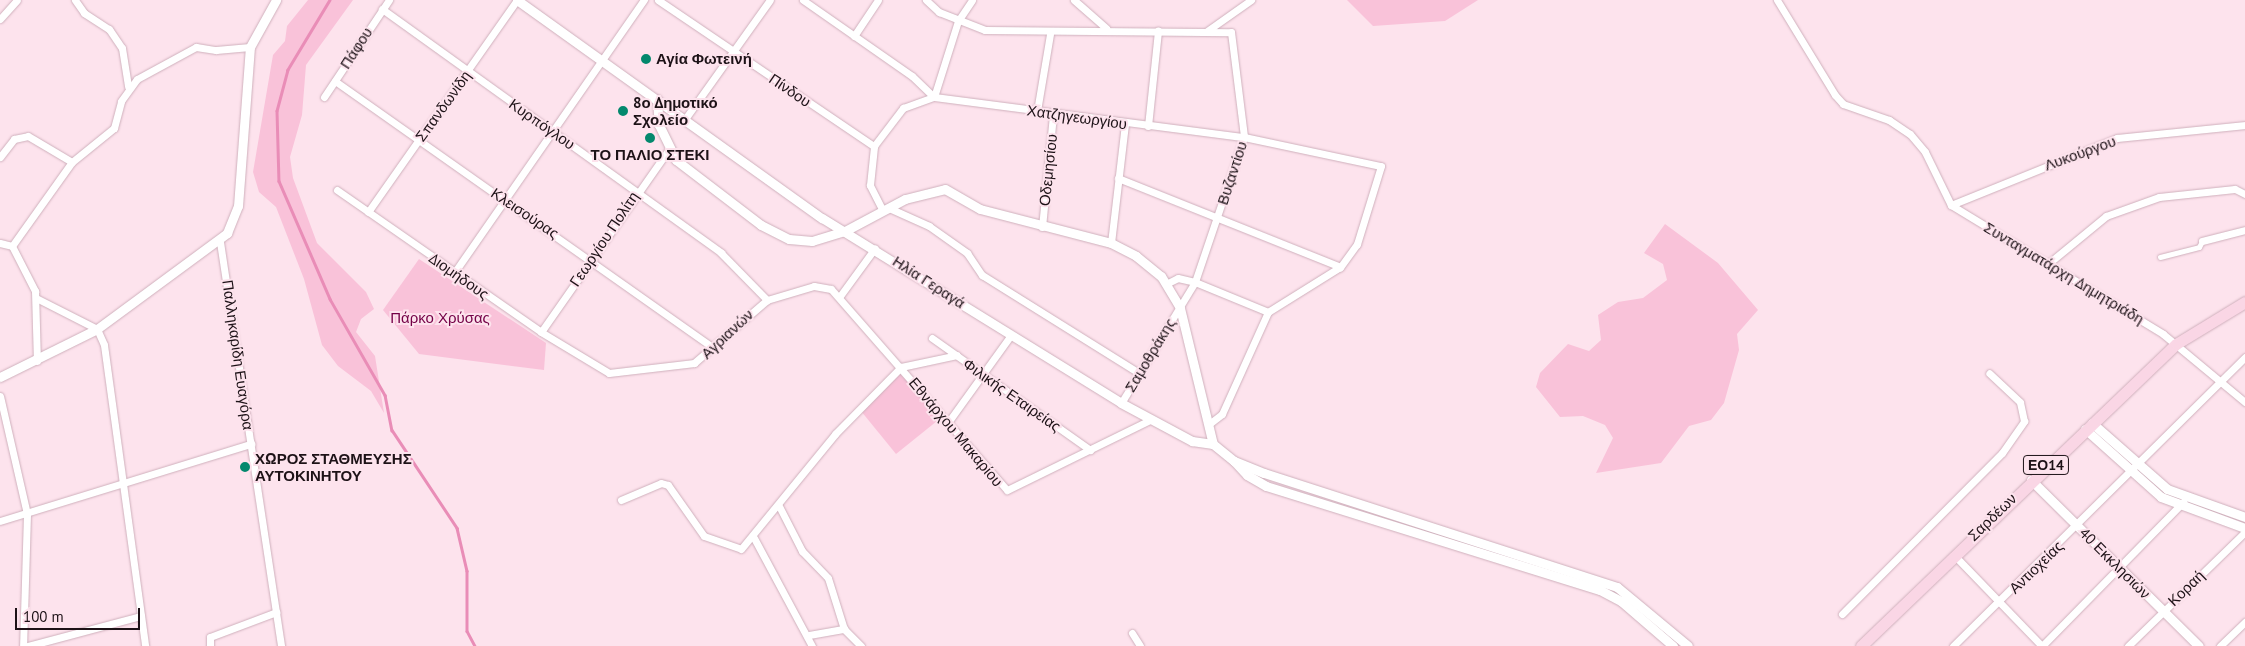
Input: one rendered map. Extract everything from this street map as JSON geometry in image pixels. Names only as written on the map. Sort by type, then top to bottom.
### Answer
[{"type":"main road","name":"Σαρδέων","points":[[1867,644],[1953,554],[2176,344],[2245,302]]},
{"type":"street","points":[[0,18],[17,0]]},
{"type":"street","points":[[12,246],[72,162],[110,132],[128,87],[122,48],[109,29],[84,13],[75,0]]},
{"type":"street","points":[[0,377],[37,361],[97,329],[220,242],[238,206],[250,46],[276,0]]},
{"type":"street","name":"Πάφου","points":[[324,97],[389,0]]},
{"type":"street","name":"Ηλία Γεραγά","points":[[517,0],[602,58],[685,119],[845,231],[1122,403],[1192,441],[1213,444]]},
{"type":"street","name":"Σπανδωνίδη","points":[[368,212],[517,0]]},
{"type":"street","points":[[454,273],[551,131],[644,0]]},
{"type":"street","name":"Πίνδου","points":[[658,0],[874,146]]},
{"type":"street","points":[[685,119],[770,0]]},
{"type":"street","name":"Χατζηγεωργίου","points":[[803,0],[934,97],[1125,124],[1244,137],[1380,166],[1357,244],[1340,267]]},
{"type":"street","points":[[854,36],[878,0]]},
{"type":"street","points":[[926,0],[958,20],[985,30],[1050,34],[1106,28],[1207,32],[1251,0]]},
{"type":"street","points":[[972,0],[958,20],[934,97],[903,108],[874,146],[869,178],[886,209],[929,226],[967,254],[982,275],[1138,373]]},
{"type":"street","points":[[1074,0],[1106,28]]},
{"type":"street","points":[[1777,0],[1835,95],[1843,104],[1889,120],[1910,134],[1925,152],[1951,205]]},
{"type":"street","name":"Κυρπόγλου","points":[[382,10],[637,191],[736,265],[767,300]]},
{"type":"street","points":[[1148,126],[1158,31]]},
{"type":"street","name":"Βυζαντίου","points":[[1180,308],[1195,282],[1244,137],[1232,32],[1207,32]]},
{"type":"street","points":[[1037,111],[1050,34]]},
{"type":"street","points":[[128,87],[196,47],[216,50],[250,46]]},
{"type":"street","name":"Κλεισούρας","points":[[335,81],[505,200],[592,258],[713,348]]},
{"type":"street","points":[[657,99],[659,125],[669,150],[676,160],[775,233],[812,241],[845,231],[886,209],[924,192],[945,189],[980,209],[1042,227],[1111,243],[1145,263],[1166,284],[1180,308],[1213,444],[1234,461],[1247,476],[1266,486],[1600,590],[1621,601],[1673,646]]},
{"type":"street","name":"Οδεμησίου","points":[[1042,227],[1053,114]]},
{"type":"street","points":[[1111,243],[1125,124]]},
{"type":"street","name":"Λυκούργου","points":[[1951,205],[2117,138],[2245,125]]},
{"type":"street","points":[[0,157],[14,139],[28,136],[72,162]]},
{"type":"street","name":"Γεωργίου Πολίτη","points":[[541,332],[637,191],[669,150]]},
{"type":"street","points":[[1118,178],[1340,267]]},
{"type":"street","points":[[2049,263],[2106,216],[2159,197],[2235,189],[2245,194]]},
{"type":"street","name":"Διομήδους","points":[[337,190],[541,332],[609,372]]},
{"type":"street","name":"Συνταγματάρχη Δημητριάδη","points":[[1951,205],[2049,263],[2176,344],[2245,402]]},
{"type":"street","points":[[2160,257],[2199,247],[2202,241],[2245,230]]},
{"type":"street","name":"Παλληκαρίδη Ευαγόρα","points":[[220,242],[281,646]]},
{"type":"street","points":[[0,243],[12,246],[38,299],[37,361]]},
{"type":"street","points":[[840,296],[875,248]]},
{"type":"street","points":[[1209,424],[1222,414],[1268,312],[1340,267]]},
{"type":"street","points":[[1166,284],[1178,278],[1195,282],[1268,312]]},
{"type":"street","name":"Αγριανών","points":[[609,372],[694,363],[767,300],[814,286],[832,289],[840,296]]},
{"type":"street","name":"Εθνάρχου Μακαρίου","points":[[840,296],[1007,490],[1152,419]]},
{"type":"street","points":[[38,299],[97,329],[104,345],[145,646]]},
{"type":"street","name":"Σαμοθράκης","points":[[1122,403],[1138,373],[1180,308]]},
{"type":"street","points":[[949,421],[1010,335]]},
{"type":"street","points":[[932,338],[957,355]]},
{"type":"street","name":"Φιλικής Εταιρείας","points":[[901,367],[957,355],[1090,450]]},
{"type":"street","name":"Αντιοχείας","points":[[1954,646],[2136,469],[2245,357]]},
{"type":"street","points":[[621,500],[661,483],[668,485],[704,536],[741,548],[754,538],[835,434],[901,367]]},
{"type":"street","points":[[1842,614],[2002,453],[2024,422],[2020,402],[1990,373]]},
{"type":"street","points":[[0,396],[28,514],[23,646]]},
{"type":"street","points":[[2089,426],[2136,469],[2161,497],[2245,517]]},
{"type":"street","points":[[0,521],[28,514],[251,444]]},
{"type":"street","points":[[1234,461],[1596,578],[1636,599],[1688,646]]},
{"type":"street","name":"40 Εκκλησιών","points":[[2031,480],[2199,646]]},
{"type":"street","points":[[2184,501],[2245,530]]},
{"type":"street","points":[[1953,554],[2042,646],[2121,568],[2184,501]]},
{"type":"street","points":[[779,506],[802,551],[828,578],[844,630],[861,646]]},
{"type":"street","name":"Κοραή","points":[[2128,646],[2245,530]]},
{"type":"street","points":[[754,538],[809,635],[812,646]]},
{"type":"street","points":[[210,646],[210,637],[276,612]]},
{"type":"street","points":[[28,646],[141,616]]},
{"type":"street","points":[[2220,646],[2245,622]]},
{"type":"street","points":[[809,635],[844,630]]},
{"type":"street","points":[[1132,633],[1140,646]]},
{"type":"green space","points":[[308,0],[353,0],[306,65],[302,115],[290,157],[293,178],[317,243],[366,292],[374,309],[361,319],[356,332],[375,356],[384,413],[371,391],[338,366],[322,345],[304,279],[276,207],[259,192],[253,172],[273,55],[285,41],[287,26]]},
{"type":"green space","points":[[1347,0],[1478,0],[1445,21],[1373,26]]},
{"type":"green space","points":[[1665,224],[1718,263],[1758,310],[1737,334],[1739,350],[1724,403],[1711,420],[1689,426],[1661,463],[1596,473],[1613,438],[1605,425],[1583,416],[1560,417],[1536,387],[1540,373],[1568,344],[1589,351],[1601,340],[1598,315],[1618,302],[1643,298],[1667,280],[1663,264],[1644,253]]},
{"type":"green space","name":"Πάρκο Χρύσας","points":[[419,259],[546,343],[544,370],[419,354],[383,310]]},
{"type":"green space","points":[[900,371],[942,417],[896,454],[861,411]]},
{"type":"waterway","points":[[330,0],[288,70],[277,111],[279,181],[330,299],[385,395],[392,430],[457,528],[467,571],[467,631],[475,646]]},
{"type":"place","name":"Αγία Φωτεινή","points":[[646,59]]},
{"type":"place","name":"8ο Δημοτικό Σχολείο","points":[[623,111]]},
{"type":"place","name":"ΤΟ ΠΑΛΙΟ ΣΤΕΚΙ","points":[[650,138]]},
{"type":"place","name":"ΧΩΡΟΣ ΣΤΑΘΜΕΥΣΗΣ ΑΥΤΟΚΙΝΗΤΟΥ","points":[[245,467]]}]
